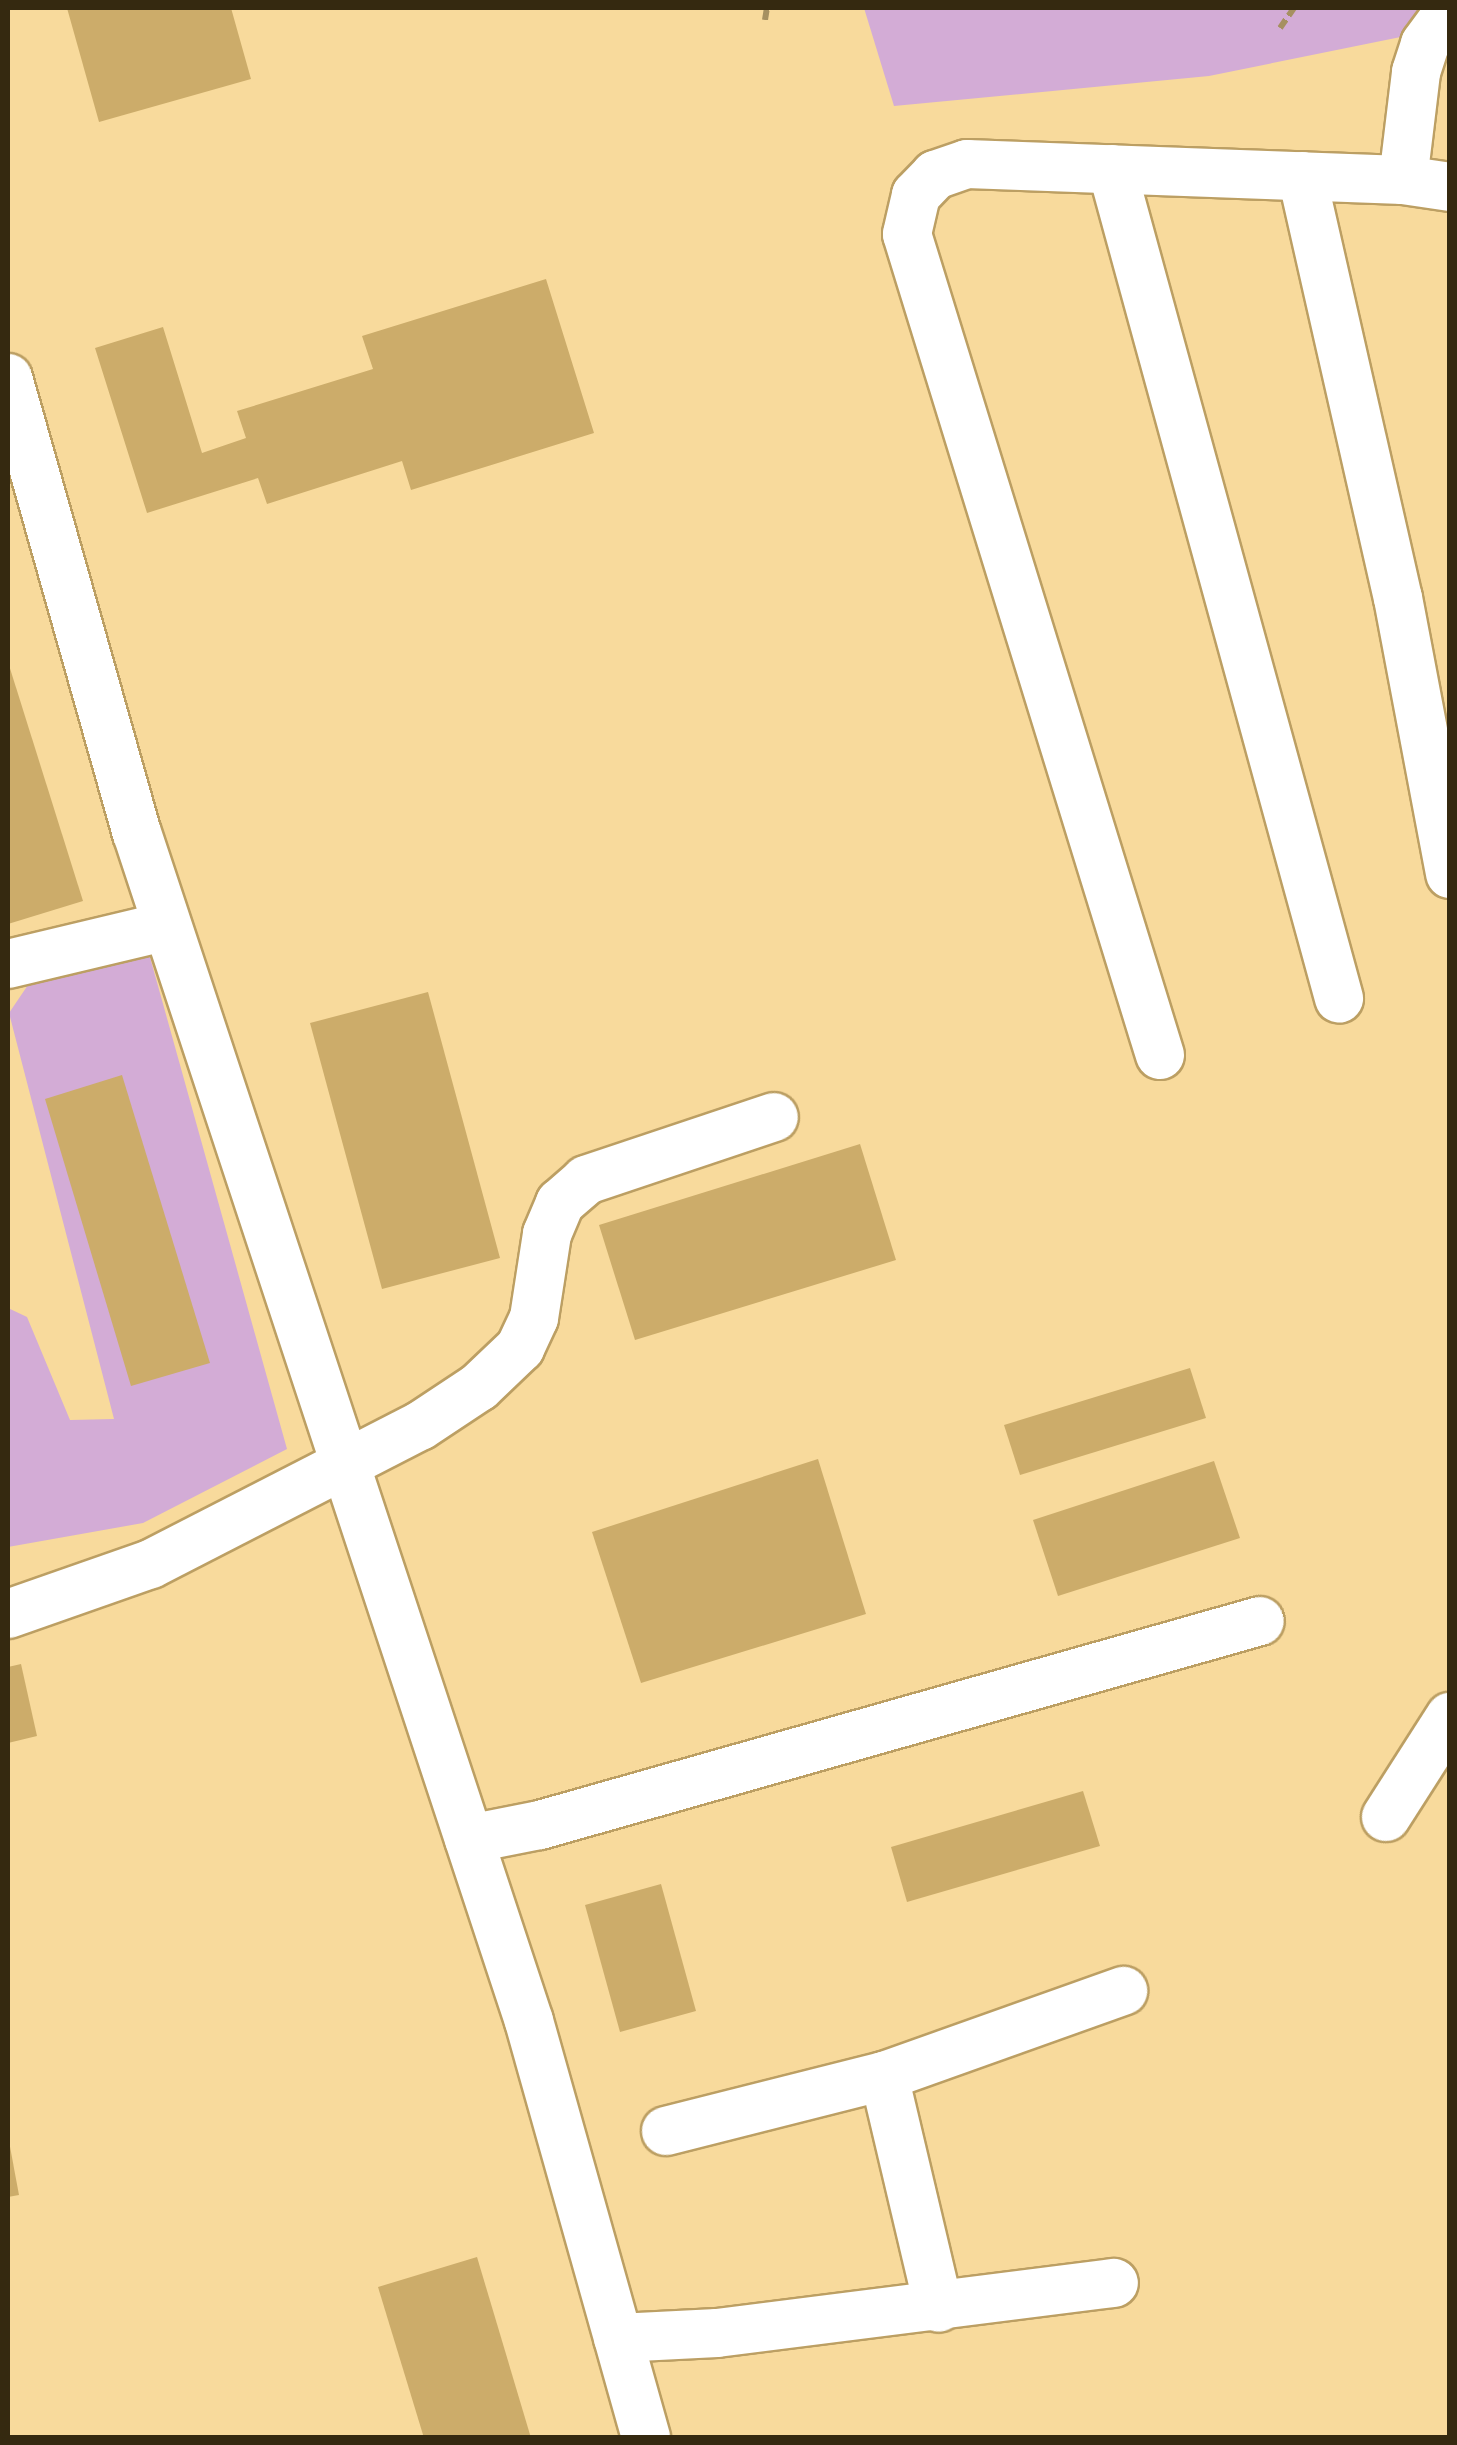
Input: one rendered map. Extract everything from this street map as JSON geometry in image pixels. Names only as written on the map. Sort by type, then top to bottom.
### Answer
[{"type":"lane","points":[[1402,180],[1416,72],[1425,44],[1450,10]]},
{"type":"lane","points":[[1160,1055],[907,234],[916,196],[935,175],[967,164],[1402,180],[1450,187]]},
{"type":"lane","points":[[1112,169],[1339,998]]},
{"type":"lane","points":[[1302,176],[1398,598],[1450,874]]},
{"type":"lane","points":[[8,378],[168,926],[529,2021],[646,2438]]},
{"type":"lane","points":[[8,964],[168,926]]},
{"type":"lane","points":[[8,1614],[150,1564],[420,1426],[479,1387],[520,1348],[534,1318],[547,1234],[560,1204],[586,1180],[774,1118]]},
{"type":"lane","points":[[469,1839],[540,1825],[1260,1621]]},
{"type":"lane","points":[[1386,1817],[1450,1717]]},
{"type":"lane","points":[[666,2131],[884,2076],[1123,1991]]},
{"type":"lane","points":[[884,2076],[939,2308]]},
{"type":"lane","points":[[618,2338],[717,2333],[1114,2283]]},
{"type":"path","points":[[765,20],[767,8]]},
{"type":"path","points":[[1280,28],[1294,8]]},
{"type":"shaded area","points":[[864,8],[1449,8],[1450,27],[1209,76],[894,106]]},
{"type":"shaded area","points":[[148,950],[287,1449],[143,1523],[8,1547],[8,1308],[27,1317],[70,1420],[114,1419],[9,1013],[30,982]]},
{"type":"building","points":[[67,8],[231,8],[251,79],[99,122]]},
{"type":"building","points":[[546,279],[594,433],[411,490],[402,461],[267,504],[258,478],[147,513],[95,348],[163,327],[202,453],[246,438],[237,411],[373,369],[362,336]]},
{"type":"building","points":[[8,662],[83,901],[8,924]]},
{"type":"building","points":[[428,992],[500,1258],[382,1289],[310,1023]]},
{"type":"building","points":[[122,1075],[210,1363],[131,1386],[45,1099]]},
{"type":"building","points":[[860,1144],[896,1260],[635,1340],[599,1225]]},
{"type":"building","points":[[1190,1368],[1206,1418],[1020,1475],[1004,1425]]},
{"type":"building","points":[[818,1459],[866,1614],[641,1683],[592,1532]]},
{"type":"building","points":[[1214,1461],[1240,1538],[1058,1596],[1033,1520]]},
{"type":"building","points":[[21,1664],[37,1736],[8,1743],[8,1667]]},
{"type":"building","points":[[1083,1791],[1100,1846],[907,1902],[891,1847]]},
{"type":"building","points":[[661,1884],[696,2011],[620,2032],[585,1905]]},
{"type":"building","points":[[8,2136],[19,2195],[8,2197]]},
{"type":"building","points":[[477,2257],[531,2438],[424,2438],[378,2287]]}]
